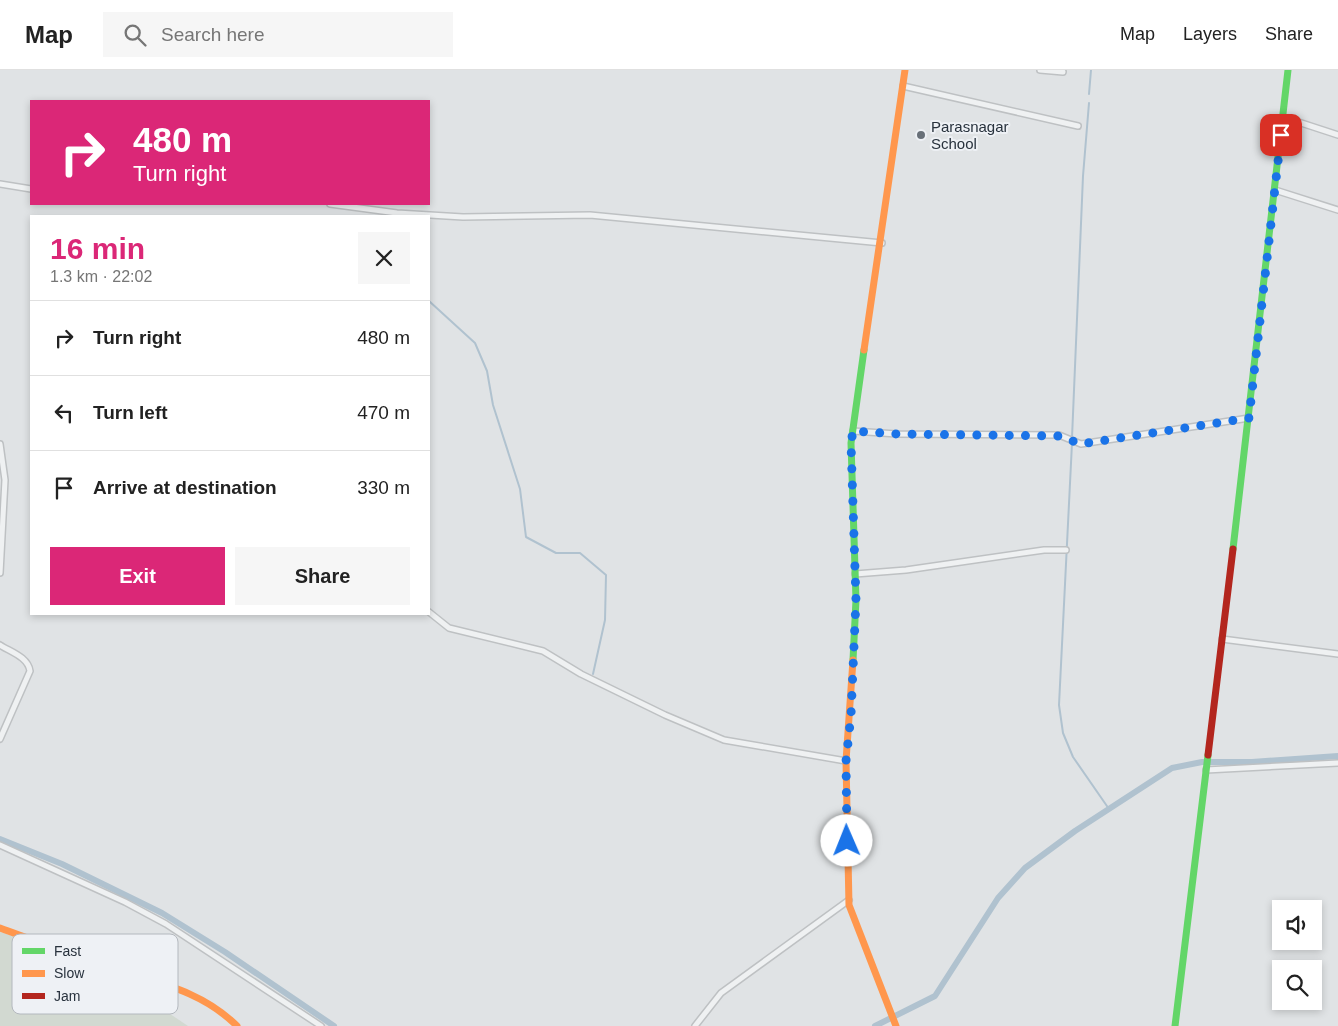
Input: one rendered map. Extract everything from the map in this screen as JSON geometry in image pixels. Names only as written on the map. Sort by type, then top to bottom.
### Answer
[{"type":"street","points":[[894,1024],[848,900],[846,761],[851,715],[856,600],[851,443],[882,243],[905,70]]},
{"type":"street","points":[[1040,70],[1063,72]]},
{"type":"street","points":[[1175,1026],[1249,418],[1288,70]]},
{"type":"street","points":[[903,86],[1078,126]]},
{"type":"street","points":[[1283,117],[1338,135]]},
{"type":"street","points":[[0,184],[30,188]]},
{"type":"street","points":[[1275,190],[1338,210]]},
{"type":"street","points":[[337,205],[397,213],[463,217],[597,216],[882,243]]},
{"type":"street","points":[[853,431],[897,434],[1059,436],[1081,444],[1249,418]]},
{"type":"street","points":[[0,444],[5,480],[0,573]]},
{"type":"street","points":[[856,574],[906,570],[1044,550],[1066,550]]},
{"type":"street","points":[[430,613],[444,626],[456,631],[543,651],[580,674],[665,715],[724,740],[846,761]]},
{"type":"street","points":[[1222,639],[1338,654]]},
{"type":"street","points":[[0,645],[23,658],[29,665],[30,671],[0,739]]},
{"type":"street","points":[[1206,769],[1338,763]]},
{"type":"street","points":[[0,845],[125,902],[166,924],[321,1026]]},
{"type":"street","points":[[696,1026],[722,993],[848,900]]},
{"type":"street","points":[[0,928],[16,934]]},
{"type":"street","points":[[178,989],[189,992],[225,1014],[238,1026]]},
{"type":"shaded area","points":[[0,932],[12,936],[12,1014],[170,1014],[188,1026],[0,1026]]},
{"type":"waterway","points":[[1089,94],[1091,70]]},
{"type":"waterway","points":[[1072,438],[1083,176],[1089,103]]},
{"type":"waterway","points":[[430,302],[475,343],[487,371],[493,405],[520,489],[526,537],[556,553],[580,553],[606,575],[605,620],[593,674]]},
{"type":"waterway","points":[[1072,443],[1059,705],[1063,733],[1073,757],[1109,809]]},
{"type":"waterway","points":[[875,1026],[935,996],[998,898],[1025,868],[1075,831],[1172,768],[1202,762],[1252,762],[1338,756]]},
{"type":"waterway","points":[[0,839],[62,864],[162,913],[225,952],[334,1026]]},
{"type":"traffic: fast","points":[[1233,549],[1288,70]]},
{"type":"traffic: fast","points":[[853,660],[856,600],[851,443],[864,350]]},
{"type":"traffic: fast","points":[[1175,1026],[1208,755]]},
{"type":"traffic: slow","points":[[864,350],[905,70]]},
{"type":"traffic: slow","points":[[853,660],[846,761],[849,905],[896,1026]]},
{"type":"traffic: slow","points":[[0,928],[17,934]]},
{"type":"traffic: slow","points":[[178,989],[209,1004],[237,1026]]},
{"type":"traffic: jam","points":[[1208,755],[1233,549]]},
{"type":"place","name":"Parasnagar School","points":[[921,135]]},
{"type":"route","points":[[847,841],[846,761],[851,715],[856,600],[851,443],[853,431],[897,434],[1059,436],[1081,444],[1249,418],[1281,135]]}]
